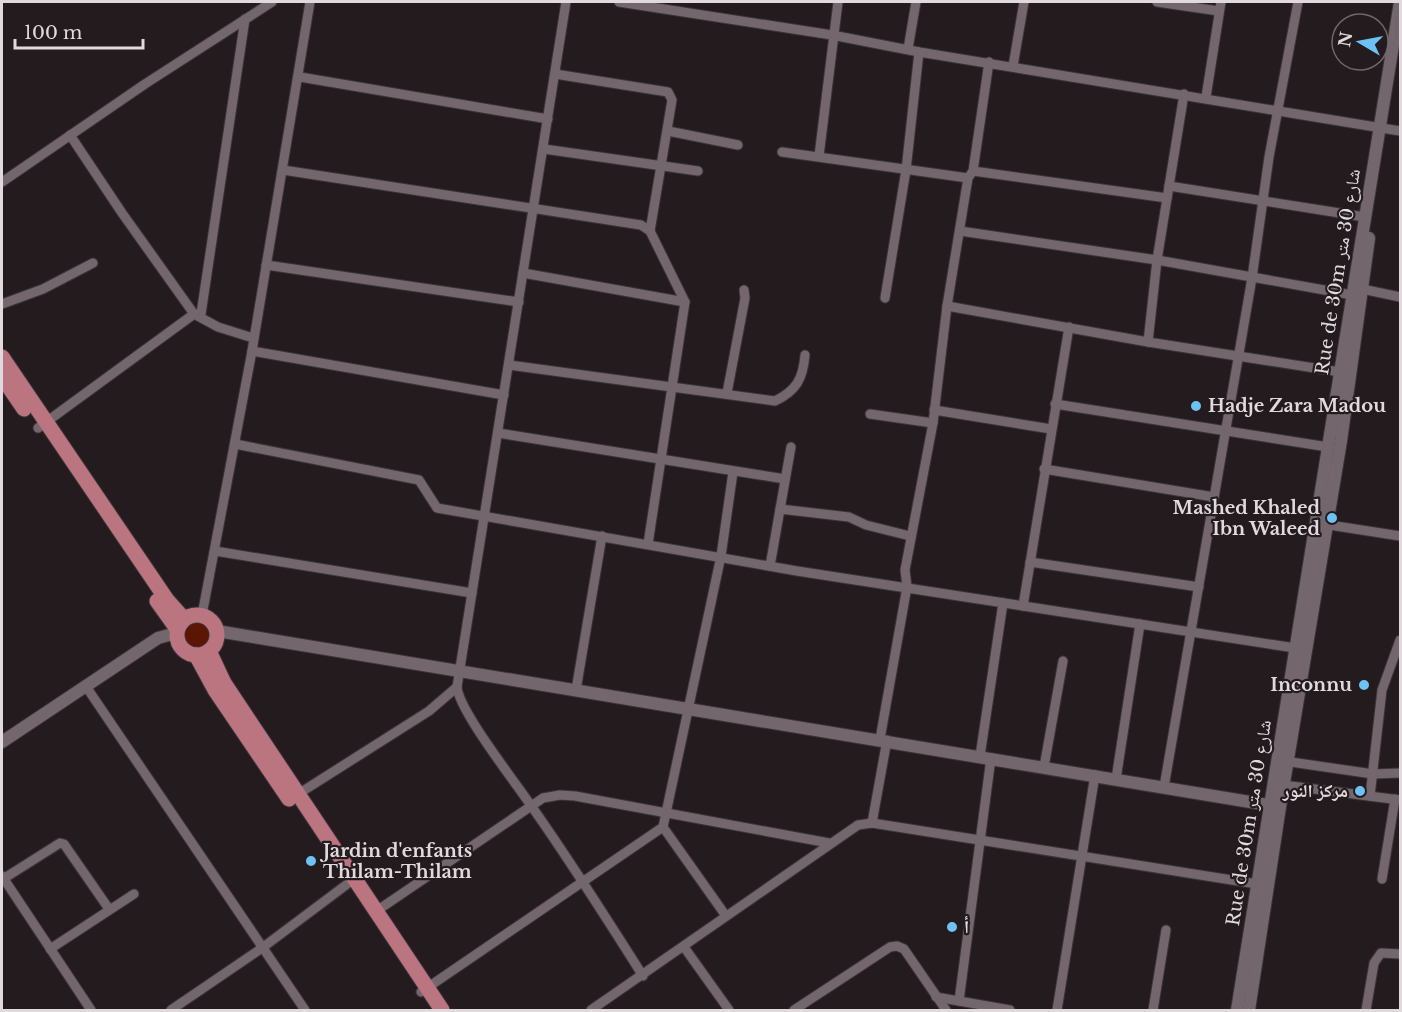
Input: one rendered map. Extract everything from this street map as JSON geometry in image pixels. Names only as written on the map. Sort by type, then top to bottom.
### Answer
[{"type":"main road","points":[[2,357],[42,425],[179,627],[184,651],[203,653],[216,642],[217,631],[212,621],[202,615],[192,615],[179,627]]},
{"type":"main road","points":[[2,377],[42,425]]},
{"type":"main road","points":[[203,653],[350,881],[424,990],[442,1011]]},
{"type":"main road","points":[[350,881],[375,912],[424,990],[433,1011]]},
{"type":"street","points":[[2,182],[272,2]]},
{"type":"street","points":[[202,615],[252,351],[300,77],[310,2]]},
{"type":"street","points":[[566,2],[457,687],[460,698],[479,729],[583,882],[643,976]]},
{"type":"street","points":[[619,2],[832,35],[919,52],[1206,97],[1401,131]]},
{"type":"street","points":[[819,156],[832,35],[838,2]]},
{"type":"street","points":[[908,49],[916,2]]},
{"type":"street","points":[[1013,66],[1024,2]]},
{"type":"street","points":[[1157,2],[1220,6],[1206,97]]},
{"type":"street","points":[[1164,787],[1298,2]]},
{"type":"street","name":"Rue de 30m شارع 30 متر","points":[[1237,1011],[1257,884],[1274,806],[1321,524],[1400,2]]},
{"type":"street","points":[[42,425],[194,314],[201,314],[245,19]]},
{"type":"street","name":"Rue de 30m شارع 30 متر","points":[[1249,1011],[1274,806],[1283,784],[1282,760],[1295,648],[1321,524],[1328,447],[1340,372],[1357,292],[1365,217],[1401,41]]},
{"type":"street","points":[[885,298],[906,170],[919,52]]},
{"type":"street","points":[[872,823],[907,587],[905,570],[910,536],[933,423],[947,306],[989,62]]},
{"type":"street","points":[[555,74],[668,92],[672,100],[668,131],[650,231]]},
{"type":"street","points":[[300,77],[548,119]]},
{"type":"street","points":[[1148,342],[1157,260],[1184,94]]},
{"type":"street","points":[[668,131],[738,144]]},
{"type":"street","points":[[70,135],[194,314],[218,327],[254,338]]},
{"type":"street","points":[[544,149],[698,171]]},
{"type":"street","points":[[782,152],[906,170],[970,174],[1167,198]]},
{"type":"street","points":[[283,170],[534,207],[641,225],[650,231],[685,302],[663,461],[648,544]]},
{"type":"street","points":[[1169,186],[1365,217]]},
{"type":"street","points":[[960,231],[1157,260],[1252,278],[1401,297]]},
{"type":"street","points":[[2,304],[43,289],[93,263]]},
{"type":"street","points":[[266,265],[519,302]]},
{"type":"street","points":[[523,273],[685,302]]},
{"type":"street","points":[[727,393],[745,298],[744,290]]},
{"type":"street","points":[[947,306],[1148,342],[1340,372]]},
{"type":"street","points":[[1023,606],[1069,327]]},
{"type":"street","points":[[252,351],[504,395]]},
{"type":"street","points":[[509,364],[775,401],[790,393],[801,381],[805,356]]},
{"type":"street","points":[[1055,404],[1328,447]]},
{"type":"street","points":[[934,410],[1051,429]]},
{"type":"street","points":[[870,414],[933,423]]},
{"type":"street","points":[[498,434],[733,472],[785,478]]},
{"type":"street","points":[[235,444],[415,478],[422,482],[437,508],[770,566],[1295,648]]},
{"type":"street","points":[[770,566],[791,447]]},
{"type":"street","points":[[1044,469],[1214,497]]},
{"type":"street","points":[[424,990],[663,827],[720,556],[733,472]]},
{"type":"street","points":[[780,510],[849,517],[867,525],[910,536]]},
{"type":"street","points":[[1321,524],[1401,536]]},
{"type":"street","points":[[576,690],[602,537]]},
{"type":"street","points":[[215,551],[472,593]]},
{"type":"street","points":[[1030,562],[1199,587]]},
{"type":"street","points":[[958,1001],[979,840],[985,757],[1003,603]]},
{"type":"street","points":[[1116,779],[1140,624]]},
{"type":"street","points":[[2,742],[158,638],[179,627]]},
{"type":"street","points":[[217,631],[1274,806]]},
{"type":"street","points":[[1370,796],[1382,690],[1401,640]]},
{"type":"street","points":[[1044,767],[1063,661]]},
{"type":"street","points":[[86,685],[305,1011]]},
{"type":"street","points":[[294,796],[429,711],[457,687]]},
{"type":"street","points":[[1282,760],[1372,774],[1401,773]]},
{"type":"street","points":[[1056,1011],[1095,775]]},
{"type":"street","points":[[1283,784],[1398,800],[1382,879]]},
{"type":"street","points":[[375,912],[543,798],[560,795],[666,812],[829,843]]},
{"type":"street","points":[[591,1011],[829,843],[858,825],[872,823],[1257,884]]},
{"type":"street","points":[[663,827],[726,916]]},
{"type":"street","points":[[91,1011],[2,877],[60,843],[64,844],[110,909]]},
{"type":"street","points":[[171,1011],[262,948],[350,881]]},
{"type":"street","points":[[50,949],[134,894]]},
{"type":"street","points":[[1153,1011],[1166,930]]},
{"type":"street","points":[[794,1011],[890,947],[897,946],[904,949],[946,1011]]},
{"type":"street","points":[[684,947],[729,1011]]},
{"type":"street","points":[[1366,1011],[1374,963],[1381,953],[1401,954]]},
{"type":"street","points":[[936,997],[1010,1011]]},
{"type":"shaded area","points":[[198,621],[208,625],[212,635],[208,645],[198,649],[188,645],[184,635],[188,625]]},
{"type":"place","name":"Hadje Zara Madou","points":[[1196,406]]},
{"type":"place","name":"Mashed Khaled Ibn Waleed","points":[[1332,518]]},
{"type":"place","name":"Inconnu","points":[[1364,685]]},
{"type":"place","name":"مركز النور","points":[[1360,791]]},
{"type":"place","name":"Jardin d'enfants Thilam-Thilam","points":[[311,861]]},
{"type":"place","name":"أ","points":[[952,927]]}]
